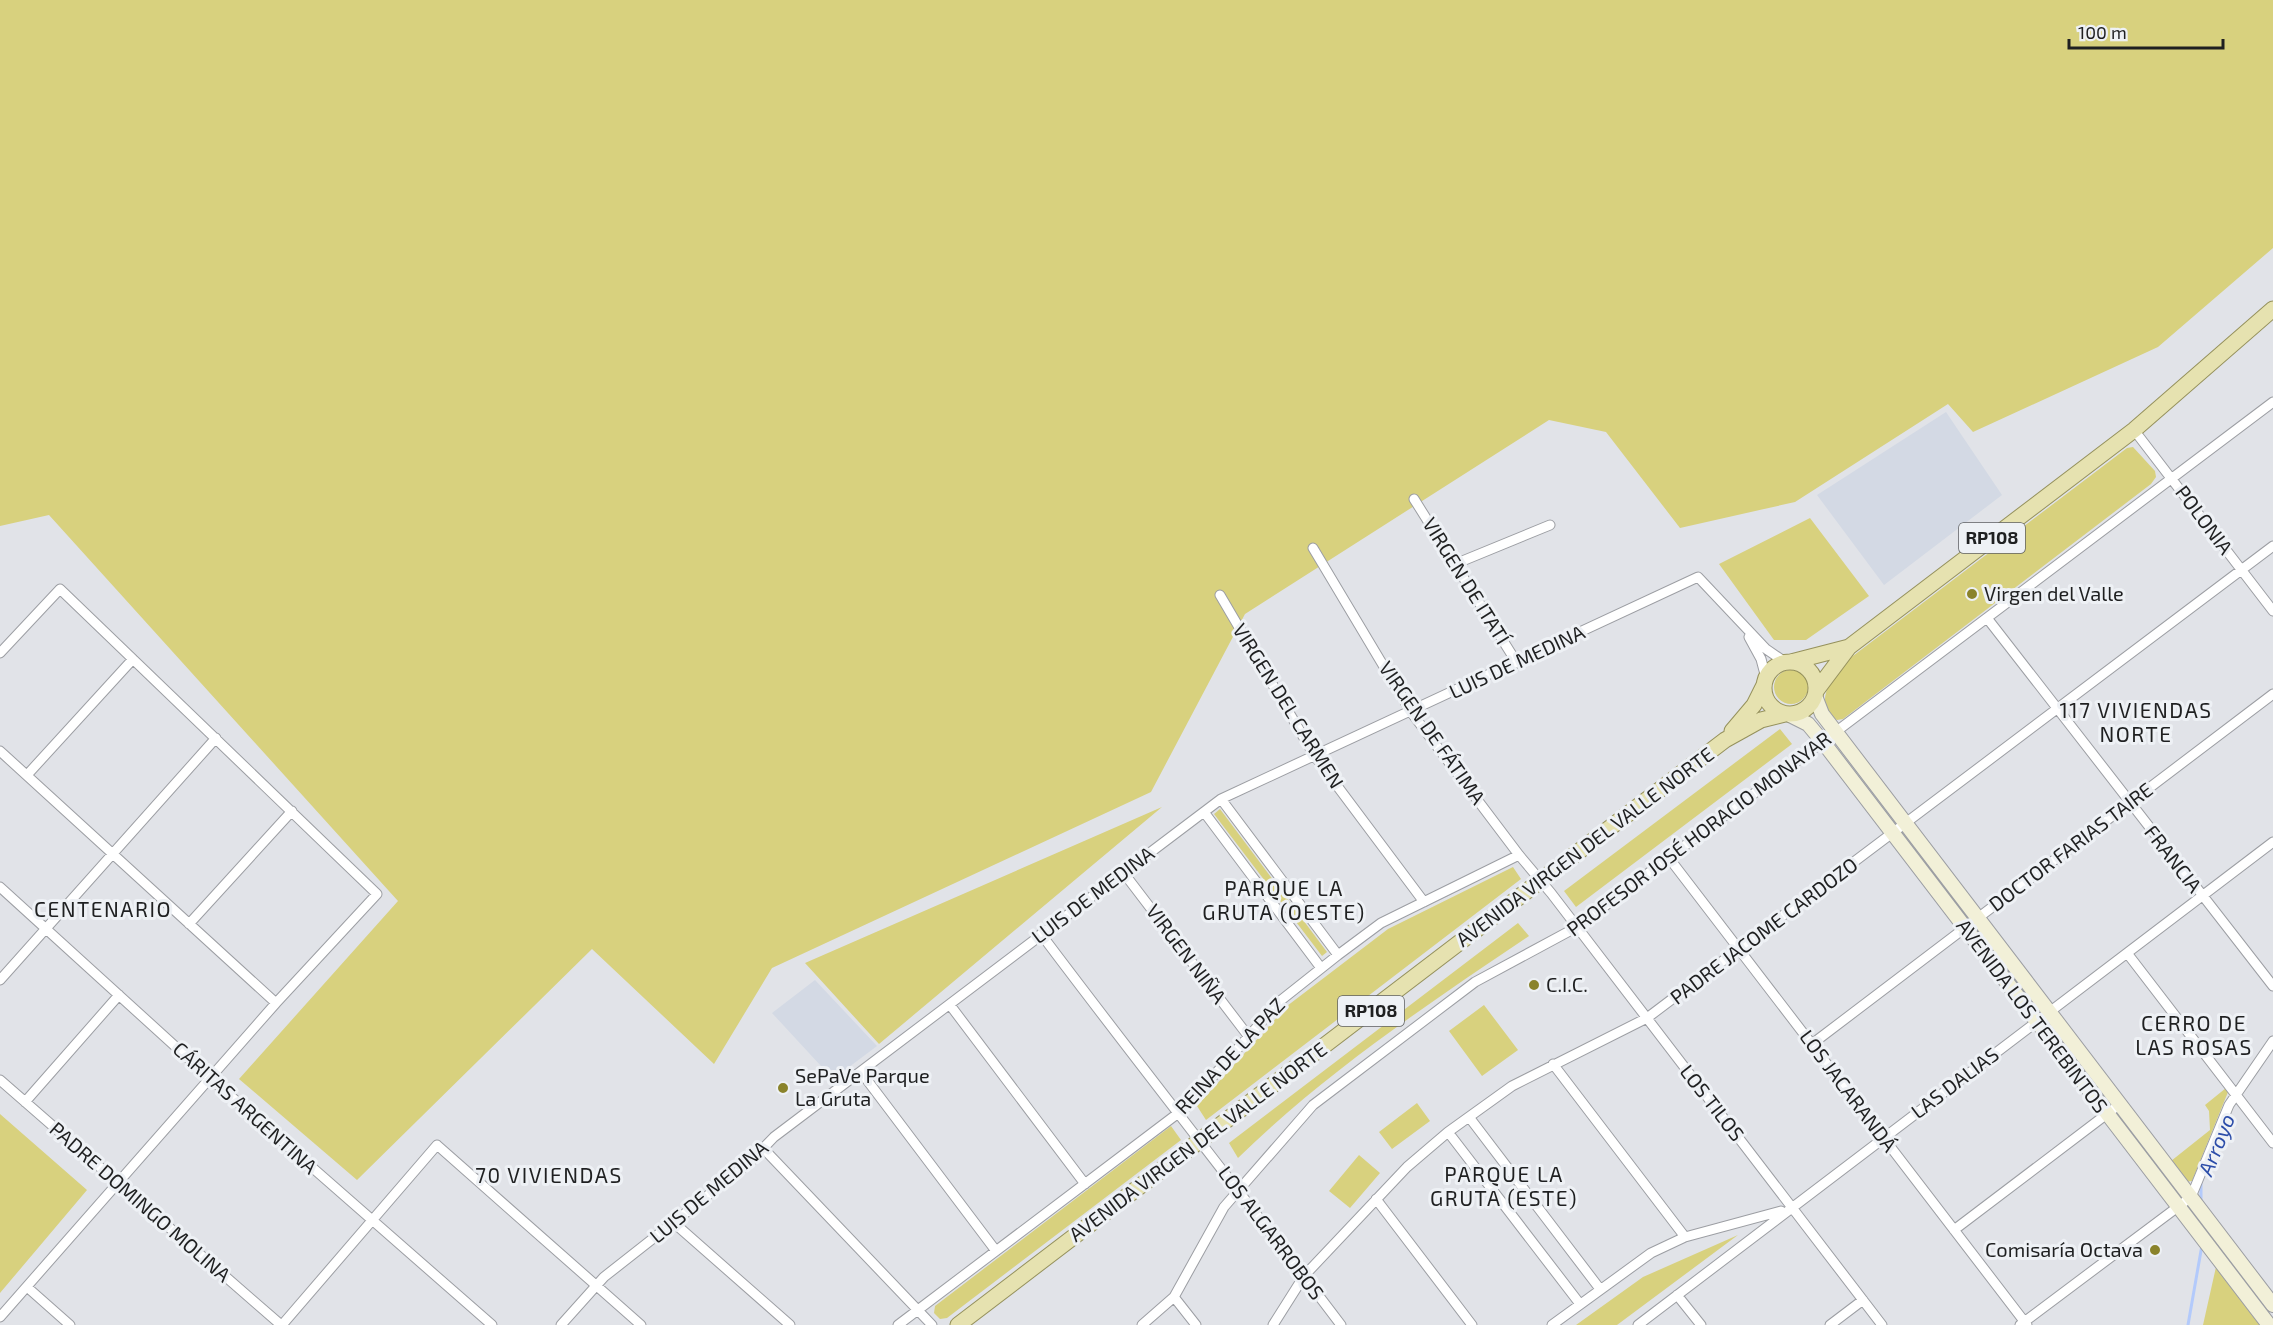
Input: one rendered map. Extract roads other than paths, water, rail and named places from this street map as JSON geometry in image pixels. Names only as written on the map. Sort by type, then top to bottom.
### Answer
[{"type":"main road","name":"RP108","points":[[1788,715],[1806,710],[1849,646],[2134,430],[2273,309]]},
{"type":"main road","name":"RP108","points":[[1765,681],[1773,668],[1787,662],[1849,646]]},
{"type":"main road","points":[[1787,662],[1806,667],[1816,682],[1816,693]]},
{"type":"main road","points":[[1765,681],[1764,693],[1771,707],[1788,715]]},
{"type":"main road","name":"AVENIDA VIRGEN DEL VALLE NORTE","points":[[1725,740],[1754,705],[1765,681]]},
{"type":"main road","name":"AVENIDA LOS TEREBINTOS","points":[[1816,693],[1822,714],[1835,733],[2273,1305]]},
{"type":"main road","name":"AVENIDA LOS TEREBINTOS","points":[[1788,715],[1808,724],[1823,742],[2269,1325]]},
{"type":"main road","name":"AVENIDA VIRGEN DEL VALLE NORTE","points":[[958,1325],[1725,740],[1761,720],[1788,715]]},
{"type":"street","name":"PROFESOR JOSÉ HORACIO MONAYAR","points":[[1142,1325],[1174,1297],[1224,1207],[1313,1105],[1475,982],[1577,927],[2273,402]]},
{"type":"street","name":"POLONIA","points":[[2134,430],[2273,611]]},
{"type":"street","name":"VIRGEN DE ITATÍ","points":[[1414,499],[1517,663]]},
{"type":"street","points":[[1455,564],[1550,525]]},
{"type":"street","name":"PADRE JACOME CARDOZO","points":[[1273,1325],[1304,1276],[1407,1167],[1448,1132],[1512,1086],[1647,1018],[2273,546]]},
{"type":"street","name":"VIRGEN DE FÁTIMA","points":[[1313,548],[1411,712],[1541,881]]},
{"type":"street","name":"LUIS DE MEDINA","points":[[561,1325],[596,1285],[763,1148],[1221,799],[1698,577],[1740,622]]},
{"type":"street","points":[[0,653],[60,589],[377,894],[276,1003],[0,1317]]},
{"type":"street","name":"VIRGEN DEL CARMEN","points":[[1220,595],[1314,755],[1424,902]]},
{"type":"street","name":"FRANCIA","points":[[1987,618],[2273,986]]},
{"type":"street","points":[[1740,622],[1766,649],[1787,662]]},
{"type":"street","points":[[1740,622],[1761,659],[1765,681]]},
{"type":"street","points":[[27,775],[133,659]]},
{"type":"street","name":"DOCTOR FARIAS TAIRE","points":[[1812,1044],[2273,694]]},
{"type":"street","points":[[0,980],[216,738]]},
{"type":"street","points":[[0,751],[276,1003]]},
{"type":"street","points":[[1221,799],[1338,955]]},
{"type":"street","points":[[189,924],[292,812]]},
{"type":"street","points":[[1204,812],[1321,968]]},
{"type":"street","name":"LAS DALIAS","points":[[1638,1325],[2273,842]]},
{"type":"street","name":"REINA DE LA PAZ","points":[[898,1325],[1176,1115],[1280,1001],[1338,955],[1381,923],[1519,855]]},
{"type":"street","name":"LOS JACARANDÁ","points":[[1669,858],[2024,1324]]},
{"type":"street","name":"VIRGEN NIÑA","points":[[1123,872],[1248,1037]]},
{"type":"street","name":"LOS TILOS","points":[[1541,881],[1882,1325]]},
{"type":"street","name":"CÁRITAS ARGENTINA","points":[[0,887],[210,1078],[492,1325]]},
{"type":"street","name":"LOS ALGARROBOS","points":[[1041,934],[1176,1115],[1238,1189],[1341,1325]]},
{"type":"street","points":[[2127,953],[2273,1143]]},
{"type":"street","points":[[25,1102],[118,994]]},
{"type":"street","points":[[950,1005],[1085,1184]]},
{"type":"street","points":[[2024,1324],[2176,1205],[2191,1197],[2235,1093],[2273,1041]]},
{"type":"street","points":[[1553,1064],[1685,1237]]},
{"type":"street","points":[[861,1072],[996,1251]]},
{"type":"street","name":"PADRE DOMINGO MOLINA","points":[[0,1080],[281,1325]]},
{"type":"street","points":[[1954,1230],[2120,1104]]},
{"type":"street","points":[[1469,1117],[1600,1289]]},
{"type":"street","points":[[1448,1132],[1580,1304]]},
{"type":"street","points":[[281,1325],[437,1145],[641,1325]]},
{"type":"street","points":[[763,1148],[932,1325]]},
{"type":"street","points":[[1376,1199],[1472,1325]]},
{"type":"street","points":[[1552,1325],[1651,1253],[1685,1237],[1764,1218],[1792,1207]]},
{"type":"street","points":[[673,1222],[790,1325]]},
{"type":"street","points":[[27,1287],[70,1325]]},
{"type":"street","points":[[1677,1295],[1701,1325]]},
{"type":"street","points":[[1174,1297],[1196,1325]]},
{"type":"street","points":[[1830,1325],[1863,1300]]},
{"type":"waterway","name":"Arroyo","points":[[2201,1184],[2201,1201]]},
{"type":"waterway","name":"Arroyo","points":[[2188,1325],[2202,1245]]},
{"type":"place","name":"Virgen del Valle","points":[[1972,594]]},
{"type":"place","name":"C.I.C.","points":[[1534,985]]},
{"type":"place","name":"SePaVe Parque La Gruta","points":[[783,1088]]},
{"type":"place","name":"Comisaría Octava","points":[[2155,1250]]},
{"type":"district","name":"117 VIVIENDAS NORTE","points":[[2136,723]]},
{"type":"district","name":"PARQUE LA GRUTA (OESTE)","points":[[1284,901]]},
{"type":"district","name":"CENTENARIO","points":[[103,910]]},
{"type":"district","name":"CERRO DE LAS ROSAS","points":[[2194,1036]]},
{"type":"district","name":"70 VIVIENDAS","points":[[549,1176]]},
{"type":"district","name":"PARQUE LA GRUTA (ESTE)","points":[[1504,1187]]}]
